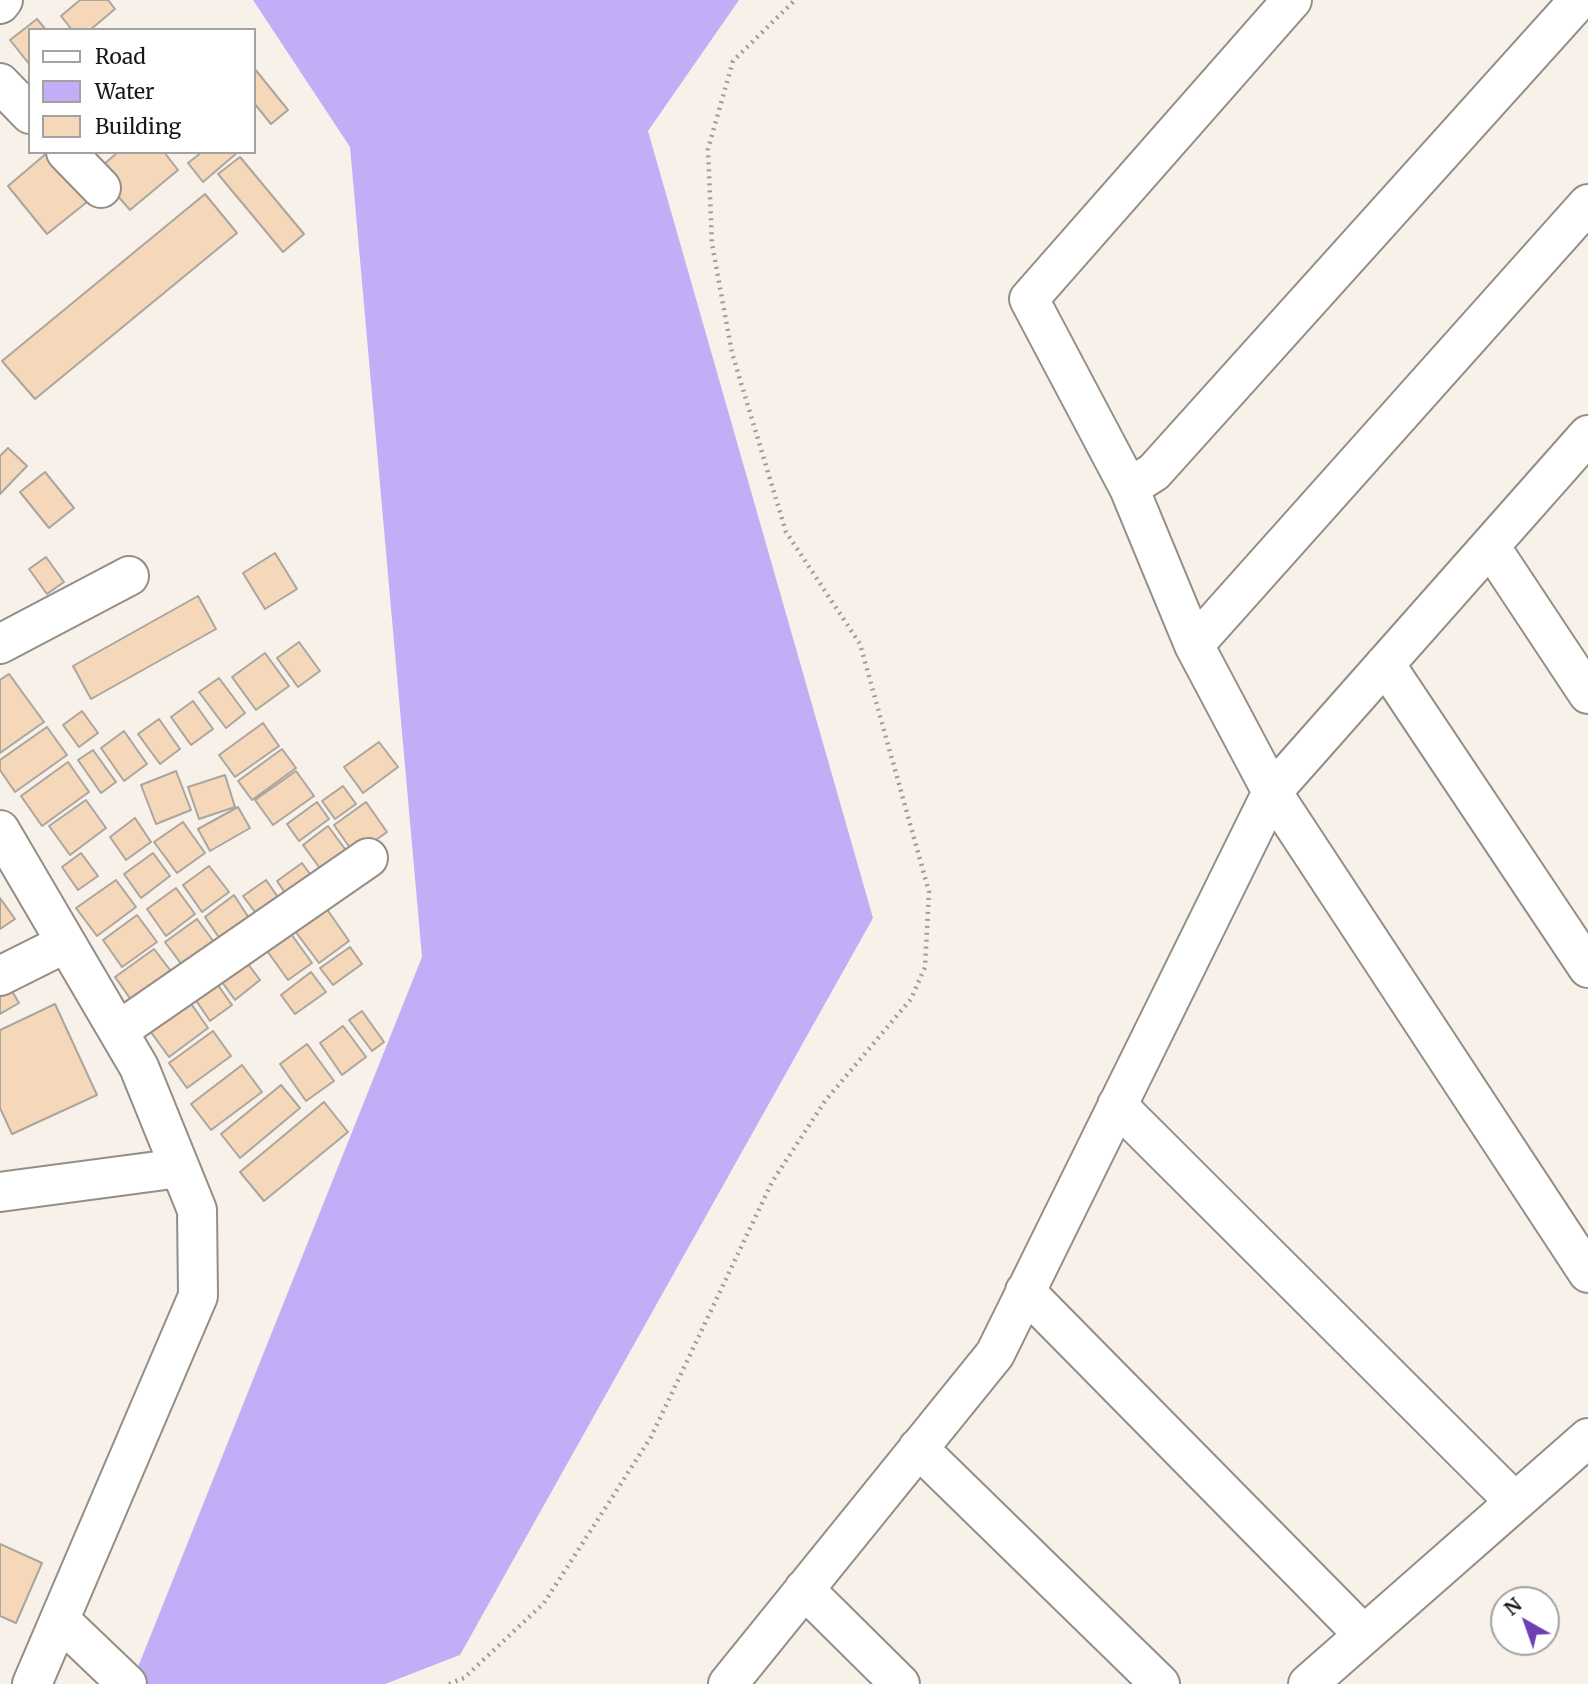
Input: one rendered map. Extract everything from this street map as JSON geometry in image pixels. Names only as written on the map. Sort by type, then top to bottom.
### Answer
[{"type":"street","points":[[1292,0],[1029,299],[1129,488],[1194,645],[1272,792],[1588,1273]]},
{"type":"street","points":[[1129,488],[1154,472],[1579,4]]},
{"type":"street","points":[[0,83],[28,112]]},
{"type":"street","points":[[68,154],[101,188]]},
{"type":"street","points":[[1194,645],[1588,204]]},
{"type":"street","points":[[728,1684],[995,1354],[1272,792],[1588,435]]},
{"type":"street","points":[[1490,546],[1588,694]]},
{"type":"street","points":[[0,644],[129,576]]},
{"type":"street","points":[[1385,664],[1588,968]]},
{"type":"street","points":[[0,830],[139,1067],[197,1210],[198,1296],[32,1684]]},
{"type":"street","points":[[118,1031],[368,858]]},
{"type":"street","points":[[0,976],[66,943]]},
{"type":"street","points":[[1117,1105],[1515,1502]]},
{"type":"street","points":[[0,1192],[180,1168]]},
{"type":"street","points":[[1025,1292],[1364,1635]]},
{"type":"street","points":[[1308,1684],[1588,1438]]},
{"type":"street","points":[[918,1448],[1160,1684]]},
{"type":"street","points":[[804,1589],[900,1684]]},
{"type":"street","points":[[61,1621],[120,1677]]},
{"type":"path","points":[[449,1684],[464,1678],[544,1603],[651,1437],[772,1182],[825,1101],[911,999],[925,967],[929,892],[860,644],[786,532],[732,352],[712,244],[708,149],[733,61],[795,0]]},
{"type":"water","points":[[253,0],[739,0],[648,131],[873,918],[460,1655],[385,1684],[142,1684],[134,1677],[422,957],[350,147]]},
{"type":"building","points":[[80,0],[108,0],[115,9],[92,28],[70,28],[61,16]]},
{"type":"building","points":[[37,19],[44,28],[28,28],[28,62],[10,40]]},
{"type":"building","points":[[256,70],[288,110],[271,124],[256,105]]},
{"type":"building","points":[[46,154],[50,154],[97,194],[47,234],[8,186]]},
{"type":"building","points":[[116,154],[166,154],[178,170],[130,210],[96,171]]},
{"type":"building","points":[[199,154],[236,154],[203,182],[188,163]]},
{"type":"building","points":[[240,157],[304,234],[283,252],[218,174]]},
{"type":"building","points":[[205,194],[237,233],[35,399],[2,361]]},
{"type":"building","points":[[8,448],[27,466],[0,494],[0,456]]},
{"type":"building","points":[[45,472],[74,508],[49,528],[20,492]]},
{"type":"building","points":[[275,553],[297,589],[265,609],[243,573]]},
{"type":"building","points":[[46,557],[64,582],[47,594],[29,569]]},
{"type":"building","points":[[198,596],[216,629],[91,699],[73,666]]},
{"type":"building","points":[[299,642],[320,671],[298,687],[277,658]]},
{"type":"building","points":[[265,653],[289,686],[256,710],[232,677]]},
{"type":"building","points":[[9,674],[44,722],[0,753],[0,680]]},
{"type":"building","points":[[219,678],[245,713],[226,728],[199,692]]},
{"type":"building","points":[[193,701],[213,729],[191,745],[171,717]]},
{"type":"building","points":[[82,711],[98,733],[79,747],[63,725]]},
{"type":"building","points":[[159,719],[180,749],[160,764],[138,734]]},
{"type":"building","points":[[263,723],[279,746],[235,777],[219,755]]},
{"type":"building","points":[[47,727],[67,755],[15,792],[0,770],[0,760]]},
{"type":"building","points":[[124,731],[147,764],[124,781],[101,748]]},
{"type":"building","points":[[379,742],[398,767],[363,793],[344,767]]},
{"type":"building","points":[[282,749],[296,768],[252,800],[238,781]]},
{"type":"building","points":[[93,750],[116,782],[101,793],[78,760]]},
{"type":"building","points":[[68,762],[89,792],[42,826],[21,796]]},
{"type":"building","points":[[176,771],[191,810],[156,824],[141,785]]},
{"type":"building","points":[[296,771],[314,796],[273,825],[255,800]]},
{"type":"building","points":[[225,775],[235,807],[199,819],[188,787]]},
{"type":"building","points":[[343,786],[356,804],[335,819],[322,801]]},
{"type":"building","points":[[86,800],[106,828],[70,855],[49,826]]},
{"type":"building","points":[[317,802],[329,819],[299,841],[287,824]]},
{"type":"building","points":[[366,802],[387,832],[355,855],[334,825]]},
{"type":"building","points":[[238,807],[250,828],[210,851],[198,829]]},
{"type":"building","points":[[135,818],[151,842],[126,860],[110,837]]},
{"type":"building","points":[[183,822],[205,853],[177,873],[154,842]]},
{"type":"building","points":[[328,826],[348,853],[322,871],[303,845]]},
{"type":"building","points":[[81,853],[98,876],[78,890],[62,867]]},
{"type":"building","points":[[153,853],[170,876],[141,898],[124,874]]},
{"type":"building","points":[[302,863],[315,881],[290,900],[277,881]]},
{"type":"building","points":[[209,866],[229,892],[202,912],[183,885]]},
{"type":"building","points":[[116,880],[136,907],[97,936],[76,908]]},
{"type":"building","points":[[266,880],[280,900],[258,916],[243,896]]},
{"type":"building","points":[[176,888],[195,914],[166,936],[147,909]]},
{"type":"building","points":[[234,895],[249,918],[220,939],[205,917]]},
{"type":"building","points":[[0,898],[15,919],[0,929]]},
{"type":"building","points":[[324,905],[349,941],[319,963],[292,927]]},
{"type":"building","points":[[137,915],[157,942],[122,967],[103,940]]},
{"type":"building","points":[[197,919],[214,942],[182,965],[165,942]]},
{"type":"building","points":[[284,924],[312,963],[288,980],[260,941]]},
{"type":"building","points":[[350,947],[362,964],[333,985],[320,968]]},
{"type":"building","points":[[154,949],[174,975],[134,1004],[115,977]]},
{"type":"building","points":[[245,960],[260,980],[235,1000],[219,978]]},
{"type":"building","points":[[311,972],[326,992],[295,1014],[281,995]]},
{"type":"building","points":[[6,981],[19,1003],[0,1014],[0,985]]},
{"type":"building","points":[[215,981],[232,1005],[210,1021],[193,996]]},
{"type":"building","points":[[185,995],[208,1028],[169,1057],[145,1024]]},
{"type":"building","points":[[55,1004],[97,1095],[12,1134],[0,1108],[0,1030]]},
{"type":"building","points":[[362,1011],[384,1042],[372,1051],[349,1020]]},
{"type":"building","points":[[343,1026],[366,1057],[342,1075],[320,1043]]},
{"type":"building","points":[[213,1031],[231,1056],[187,1088],[169,1063]]},
{"type":"building","points":[[307,1044],[334,1081],[306,1101],[280,1064]]},
{"type":"building","points":[[242,1065],[262,1092],[211,1130],[191,1104]]},
{"type":"building","points":[[281,1085],[300,1108],[240,1158],[221,1134]]},
{"type":"building","points":[[324,1102],[348,1132],[264,1201],[240,1172]]},
{"type":"building","points":[[0,1544],[42,1563],[16,1623],[0,1616]]}]
